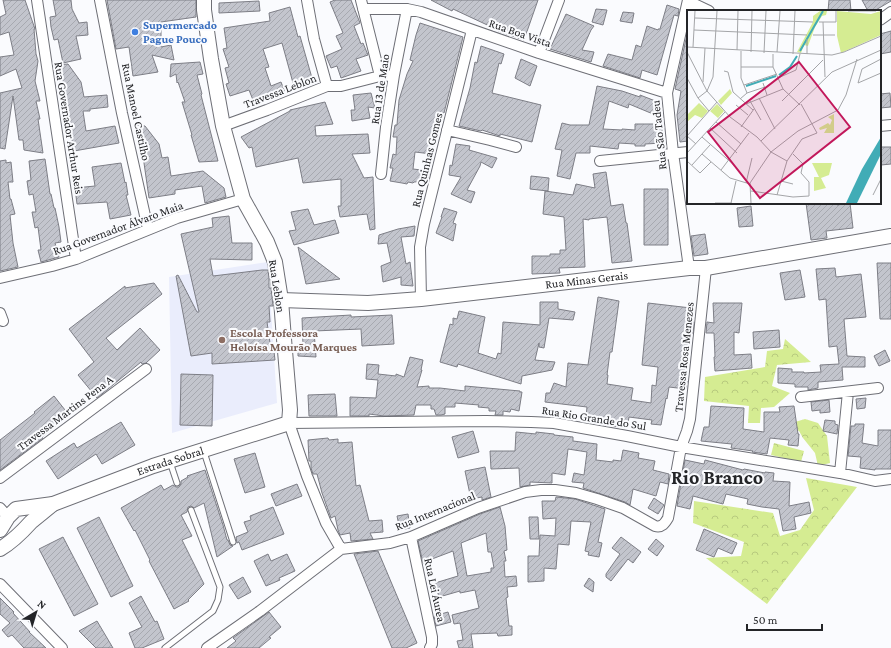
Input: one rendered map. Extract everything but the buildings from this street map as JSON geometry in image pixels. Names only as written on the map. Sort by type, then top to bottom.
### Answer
[{"type":"street","name":"Rua Governador Arthur Reis","points":[[37,0],[76,259]]},
{"type":"street","name":"Rua Manoel Castilho","points":[[100,0],[122,113],[148,229]]},
{"type":"street","name":"Rua Leblon","points":[[204,0],[211,59],[223,126],[243,199],[267,242],[275,262],[281,300],[290,410],[289,423],[307,476],[326,523],[341,549]]},
{"type":"street","points":[[308,0],[314,39],[327,86]]},
{"type":"street","points":[[539,53],[559,0]]},
{"type":"street","points":[[688,0],[707,10]]},
{"type":"street","name":"Rua São Tadeu","points":[[688,0],[667,93],[689,268]]},
{"type":"street","points":[[362,5],[380,76]]},
{"type":"street","name":"Rua Boa Vista","points":[[362,5],[421,12],[539,53],[667,93]]},
{"type":"street","name":"Rua 13 de Maio","points":[[381,174],[394,75],[407,10]]},
{"type":"street","points":[[881,19],[891,12]]},
{"type":"street","name":"Rua Quinhas Gomes","points":[[421,299],[420,247],[424,224],[472,30]]},
{"type":"street","name":"Travessa Leblon","points":[[223,126],[327,86],[341,86],[380,76],[394,75]]},
{"type":"street","points":[[881,126],[891,125]]},
{"type":"street","points":[[448,130],[516,147]]},
{"type":"street","points":[[600,161],[687,152]]},
{"type":"street","name":"Rua Governador Álvaro Maia","points":[[0,278],[76,259],[177,218],[243,199]]},
{"type":"street","name":"Rua Minas Gerais","points":[[281,300],[368,303],[421,299],[689,268],[706,268],[891,236]]},
{"type":"street","name":"Travessa Rosa Menezes","points":[[668,518],[681,447],[690,419],[706,268]]},
{"type":"street","name":"Travessa Martins Pena A","points":[[0,478],[146,369]]},
{"type":"street","points":[[801,397],[878,388]]},
{"type":"street","points":[[840,473],[848,392]]},
{"type":"street","name":"Rua Rio Grande do Sul","points":[[289,423],[554,423],[681,447],[840,473],[875,481],[891,479]]},
{"type":"street","name":"Estrada Sobral","points":[[0,530],[4,513],[23,507],[53,504],[170,461],[289,423]]},
{"type":"street","name":"Rua Internacional","points":[[341,549],[390,543],[411,537],[484,505],[525,492],[541,490],[555,490],[597,498],[623,508],[658,527],[663,525],[668,518]]},
{"type":"street","name":"Estrada Sobral","points":[[2,543],[22,532],[32,521],[53,504]]},
{"type":"street","points":[[23,507],[32,521]]},
{"type":"street","name":"Rua Lei Áurea","points":[[411,537],[432,636],[432,644],[430,648]]},
{"type":"street","points":[[211,647],[341,549]]},
{"type":"street","points":[[0,584],[62,648]]},
{"type":"lane","points":[[204,450],[233,542]]},
{"type":"lane","points":[[170,461],[177,483]]},
{"type":"lane","points":[[165,648],[213,611],[218,600],[220,587],[191,510]]},
{"type":"shaded area","name":"Escola Professora Heloísa Mourão Marques","points":[[268,262],[277,403],[172,433],[169,277]]},
{"type":"green space","points":[[785,339],[811,362],[777,365],[772,386],[790,393],[774,407],[761,408],[760,423],[748,423],[749,406],[704,401],[705,377],[765,367],[767,351],[783,349]]},
{"type":"green space","points":[[805,419],[818,423],[827,436],[830,463],[818,466],[815,453],[799,431],[785,425]]},
{"type":"green space","points":[[774,443],[804,451],[801,462],[771,455]]},
{"type":"green space","points":[[806,478],[857,487],[767,604],[706,558],[741,556],[744,542],[693,523],[694,501],[773,513],[780,536],[800,530],[814,510]]},
{"type":"place","name":"Supermercado Pague Pouco","points":[[135,32]]},
{"type":"place","name":"Escola Professora Heloísa Mourão Marques","points":[[222,340]]},
{"type":"district","name":"Rio Branco","points":[[717,477]]}]
